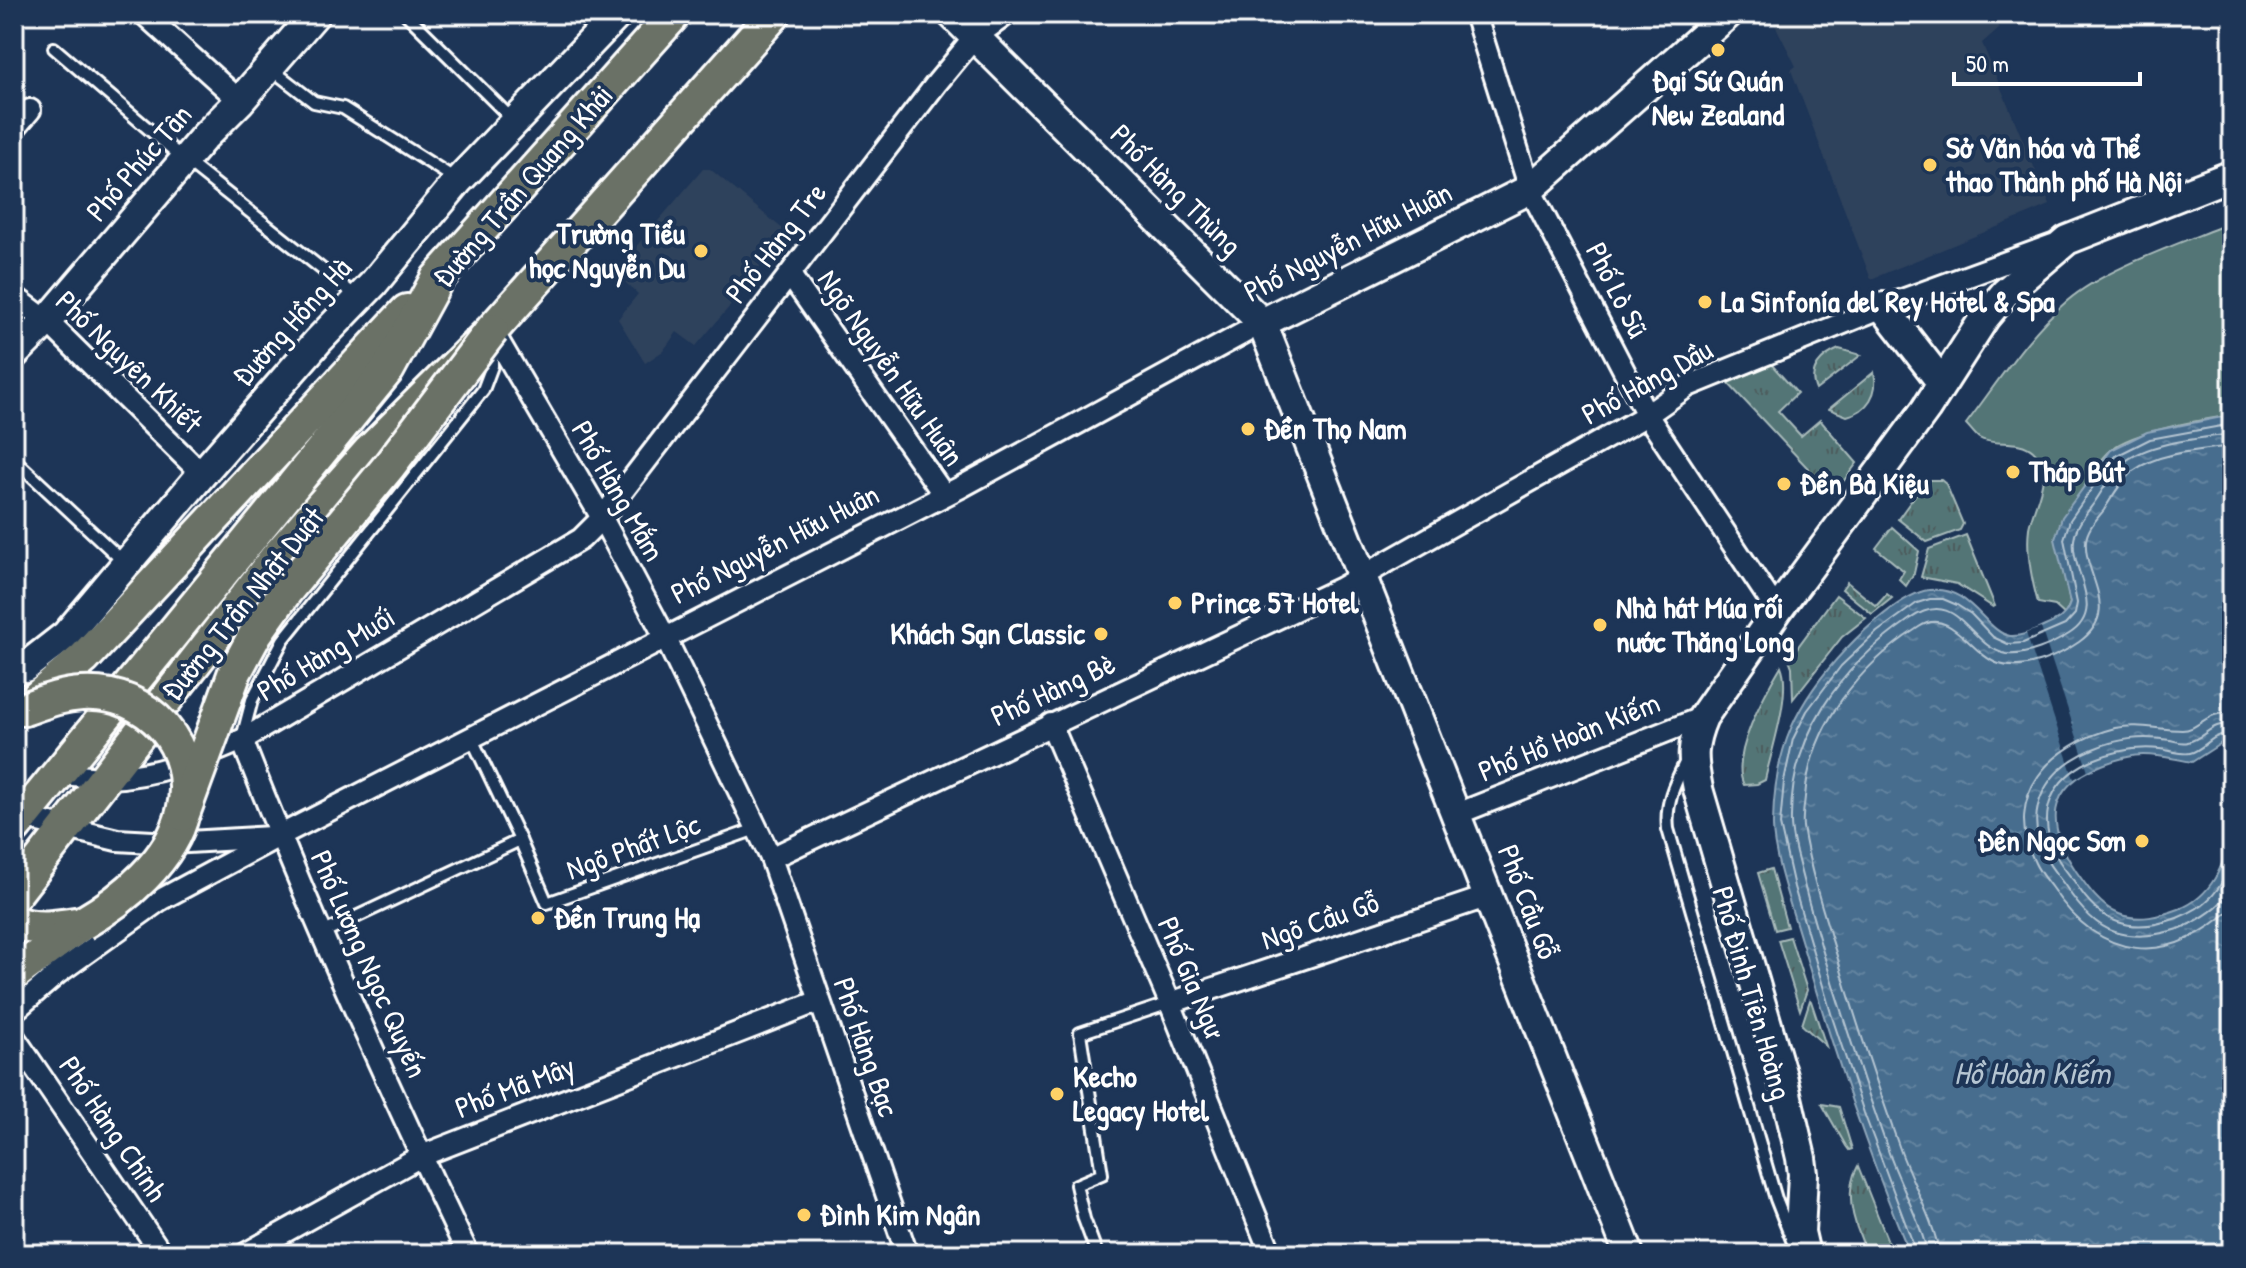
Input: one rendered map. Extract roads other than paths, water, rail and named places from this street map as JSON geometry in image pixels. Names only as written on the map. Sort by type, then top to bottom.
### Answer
[{"type":"main road","name":"Đường Trần Quang Khải","points":[[379,360],[437,279],[674,14]]},
{"type":"main road","points":[[14,974],[118,899],[160,857],[183,814],[235,672],[256,633],[286,591],[389,466],[492,330],[774,14]]},
{"type":"main road","name":"Đường Trần Nhật Duật","points":[[14,895],[303,527],[370,451],[492,330]]},
{"type":"main road","points":[[19,711],[84,658],[379,360]]},
{"type":"main road","name":"Đường Trần Nhật Duật","points":[[18,822],[379,360]]},
{"type":"main road","points":[[19,711],[61,696],[86,693],[117,696],[143,709],[164,725],[178,747],[185,767],[187,790],[183,814]]},
{"type":"main road","points":[[14,922],[25,927],[54,928],[83,923]]},
{"type":"street","points":[[144,14],[240,101]]},
{"type":"street","name":"Phố Phúc Tân","points":[[14,354],[47,321],[205,136],[240,101],[315,14]]},
{"type":"street","name":"Phố Hàng Thùng","points":[[952,14],[1262,323],[1361,576]]},
{"type":"street","name":"Phố Hàng Tre","points":[[602,518],[974,38],[1007,14]]},
{"type":"street","name":"Phố Lò Sũ","points":[[1475,14],[1530,189],[1647,415],[1777,611]]},
{"type":"street","name":"Phố Nguyễn Hữu Huân","points":[[18,822],[117,840],[171,843],[279,836],[944,495],[1262,323],[1530,189],[1728,14]]},
{"type":"street","name":"Đường Hồng Hà","points":[[14,670],[25,667],[66,635],[202,474],[514,121],[598,20]]},
{"type":"street","points":[[14,129],[30,110]]},
{"type":"street","name":"Phố Đinh Tiên Hoàng","points":[[1803,1254],[1800,1232],[1801,1158],[1782,1076],[1704,813],[1692,751],[1703,717],[1926,409],[1985,317],[2005,293],[2067,240],[2232,175]]},
{"type":"street","name":"Phố Hàng Dầu","points":[[1361,576],[1647,415],[1688,386],[1883,307],[2067,240]]},
{"type":"street","name":"Ngõ Nguyễn Hữu Huân","points":[[790,275],[944,495]]},
{"type":"street","name":"Phố Nguyên Khiết","points":[[14,296],[47,321],[202,474]]},
{"type":"street","points":[[1883,307],[1942,383]]},
{"type":"street","name":"Phố Hàng Mắm","points":[[492,330],[602,518],[666,639],[771,858]]},
{"type":"street","name":"Phố Hàng Muối","points":[[57,773],[106,778],[148,774],[186,765],[242,740],[581,539],[602,518]]},
{"type":"street","name":"Phố Hàng Bè","points":[[771,858],[1361,576]]},
{"type":"street","name":"Phố Cầu Gỗ","points":[[1361,576],[1629,1254]]},
{"type":"street","name":"Phố Hồ Hoàn Kiếm","points":[[1457,814],[1703,717]]},
{"type":"street","name":"Phố Gia Ngư","points":[[1051,724],[1170,1003],[1271,1254]]},
{"type":"street","name":"Phố Lương Ngọc Quyến","points":[[242,740],[279,836],[421,1156],[468,1254]]},
{"type":"street","points":[[14,1011],[58,973],[160,900],[279,836]]},
{"type":"street","name":"Phố Hàng Bạc","points":[[771,858],[907,1254]]},
{"type":"street","name":"Ngõ Cầu Gỗ","points":[[1170,1003],[1489,896]]},
{"type":"street","name":"Phố Mã Mây","points":[[245,1254],[421,1156],[819,1001]]},
{"type":"street","name":"Phố Hàng Chĩnh","points":[[14,1037],[162,1254]]},
{"type":"lane","points":[[406,14],[514,121]]},
{"type":"lane","points":[[54,48],[186,161],[359,298]]},
{"type":"lane","points":[[268,67],[314,102],[343,108],[458,181]]},
{"type":"lane","points":[[242,740],[252,700],[283,640],[483,390],[492,366],[492,330]]},
{"type":"lane","points":[[14,459],[127,566]]},
{"type":"lane","name":"Ngõ Phất Lộc","points":[[472,739],[547,903],[756,829]]},
{"type":"lane","name":"Phố Đinh Tiên Hoàng","points":[[1692,751],[1673,786],[1666,811],[1668,829],[1776,1199],[1786,1230],[1803,1254]]},
{"type":"lane","name":"Ngõ Phất Lộc","points":[[322,933],[520,840]]},
{"type":"lane","points":[[1097,1254],[1076,1185],[1102,1174],[1080,1033],[1170,1003]]},
{"type":"water","name":"Hồ Hoàn Kiếm","points":[[2232,415],[2232,755],[2223,742],[2192,762],[2143,755],[2102,765],[2083,774],[2061,796],[2056,809],[2056,823],[2066,854],[2095,896],[2119,914],[2142,918],[2179,909],[2202,894],[2223,861],[2232,820],[2232,1254],[1910,1254],[1851,1099],[1779,865],[1773,823],[1774,796],[1783,749],[1791,728],[1814,688],[1846,649],[1884,614],[1919,593],[1944,590],[1956,595],[2001,633],[2010,636],[2028,633],[2057,620],[2070,603],[2055,539],[2062,517],[2111,450],[2147,432]]},
{"type":"place","name":"Đại Sứ Quán New Zealand","points":[[1718,50]]},
{"type":"place","name":"Sở Văn hóa và Thể thao Thành phố Hà Nội","points":[[1930,165]]},
{"type":"place","name":"Trường Tiểu học Nguyễn Du","points":[[701,251]]},
{"type":"place","name":"La Sinfonía del Rey Hotel & Spa","points":[[1705,302]]},
{"type":"place","name":"Đền Thọ Nam","points":[[1248,429]]},
{"type":"place","name":"Tháp Bút","points":[[2013,472]]},
{"type":"place","name":"Đền Bà Kiệu","points":[[1784,484]]},
{"type":"place","name":"Prince 57 Hotel","points":[[1175,603]]},
{"type":"place","name":"Nhà hát Múa rối nước Thăng Long","points":[[1600,625]]},
{"type":"place","name":"Khách Sạn Classic","points":[[1101,634]]},
{"type":"place","name":"Đền Ngọc Sơn","points":[[2142,841]]},
{"type":"place","name":"Đền Trung Hạ","points":[[538,918]]},
{"type":"place","name":"Kecho Legacy Hotel","points":[[1057,1094]]},
{"type":"place","name":"Đình Kim Ngân","points":[[804,1215]]}]
